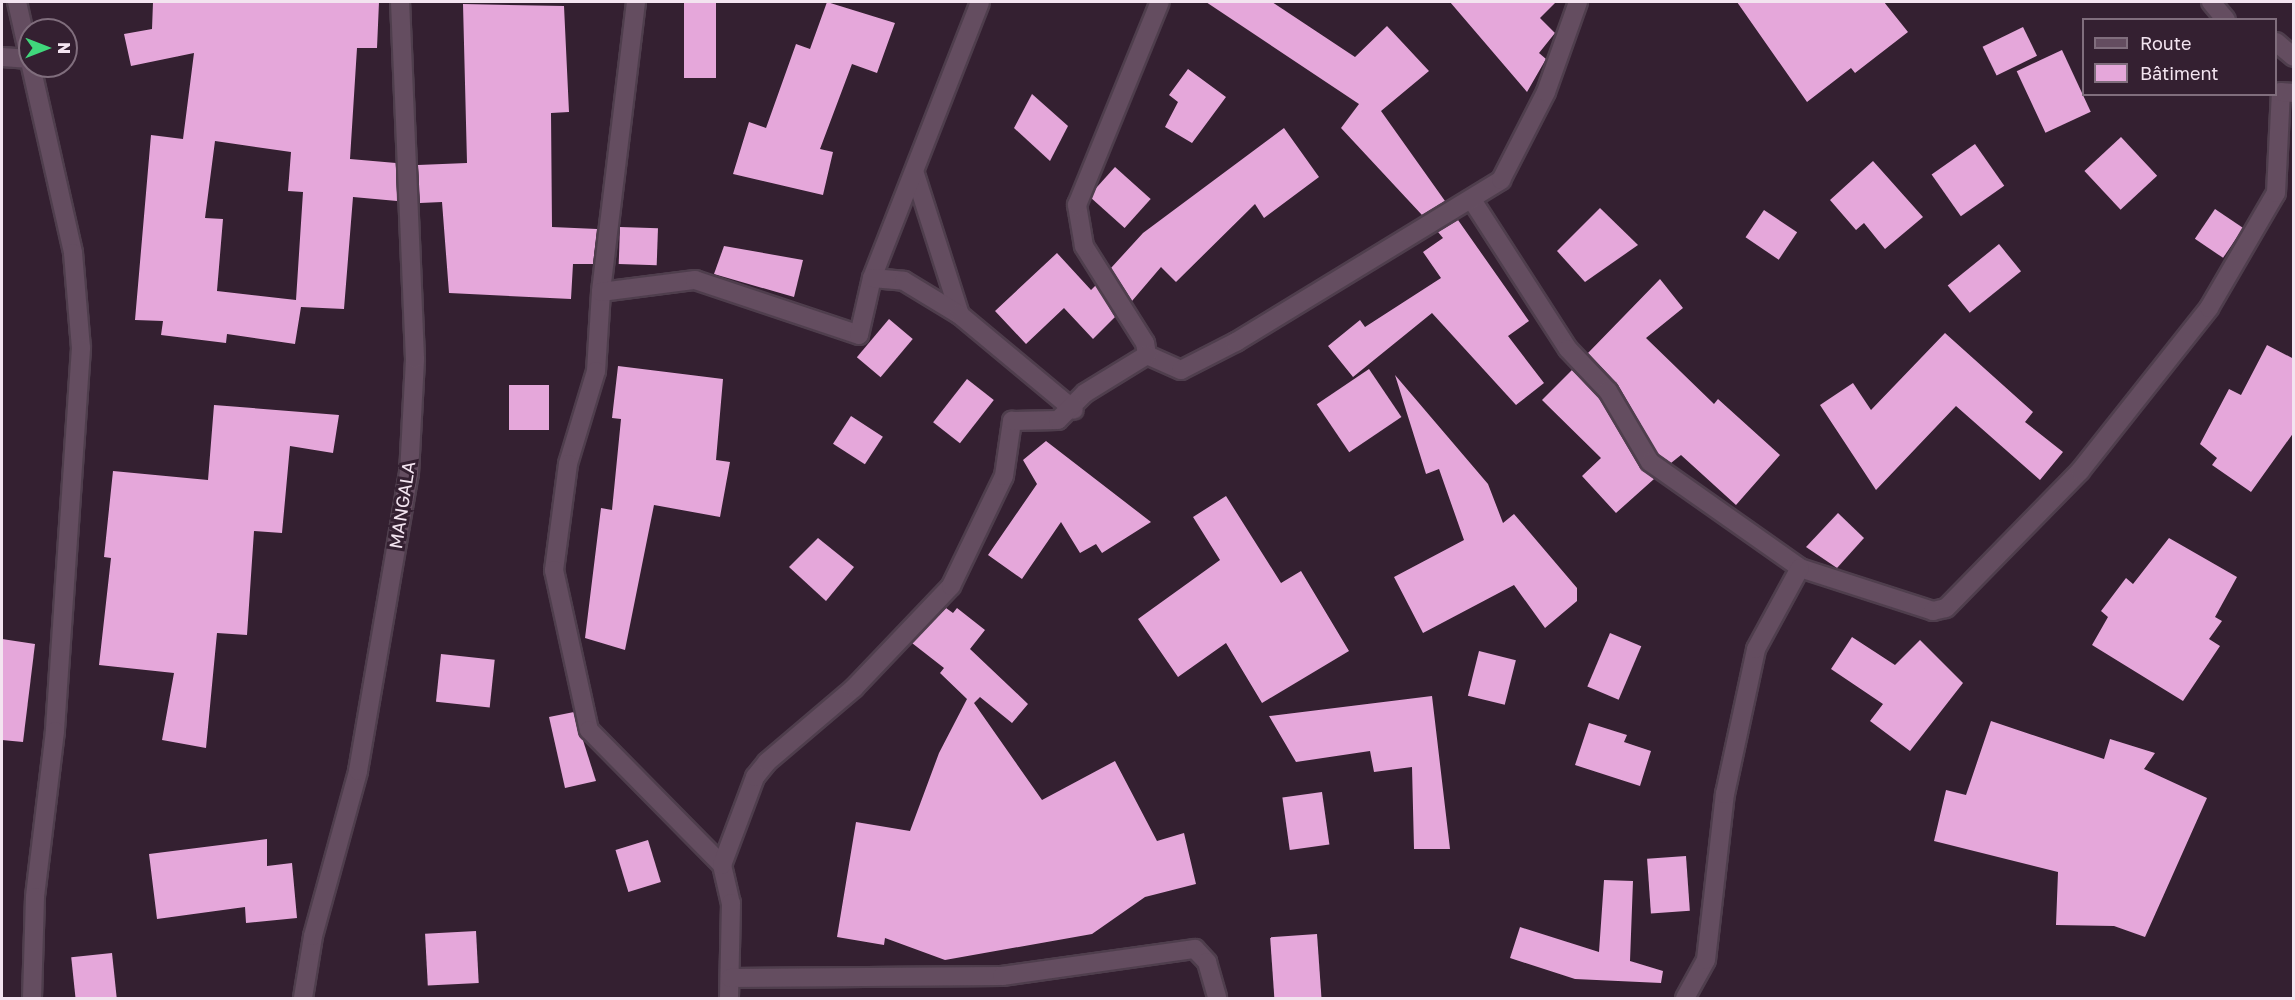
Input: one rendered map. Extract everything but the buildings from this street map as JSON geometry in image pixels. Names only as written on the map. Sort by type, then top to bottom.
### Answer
[{"type":"street","points":[[17,2],[21,18]]},
{"type":"street","name":"MANGALA","points":[[303,999],[313,936],[358,771],[409,474],[415,359],[400,2]]},
{"type":"street","points":[[636,2],[601,292],[596,371],[568,464],[554,570],[567,639],[590,730],[722,865],[731,903],[729,999]]},
{"type":"street","points":[[601,292],[695,280],[859,335],[872,278],[915,174],[980,2]]},
{"type":"street","points":[[1147,356],[1145,343],[1084,246],[1077,205],[1160,2]]},
{"type":"street","points":[[1147,356],[1181,370],[1472,200],[1501,180],[1524,141],[1578,2]]},
{"type":"street","points":[[2211,2],[2224,18]]},
{"type":"street","points":[[2277,43],[2294,57]]},
{"type":"street","points":[[2,57],[18,59]]},
{"type":"street","points":[[32,999],[35,897],[55,731],[81,348],[73,253],[34,78]]},
{"type":"street","points":[[1472,200],[1568,348],[1608,391],[1650,462],[1800,568],[1933,611],[1946,608],[2080,471],[2209,308],[2276,193],[2287,92]]},
{"type":"street","points":[[915,174],[960,315]]},
{"type":"street","points":[[872,278],[904,281],[960,315],[1074,410]]},
{"type":"street","points":[[722,865],[755,777],[767,762],[855,688],[951,586],[1004,476],[1012,421],[1058,420],[1074,410],[1085,393],[1147,356]]},
{"type":"street","points":[[1685,999],[1706,960],[1725,794],[1756,649],[1800,568]]},
{"type":"street","points":[[730,978],[1002,976],[1195,949],[1207,962],[1217,999]]}]
